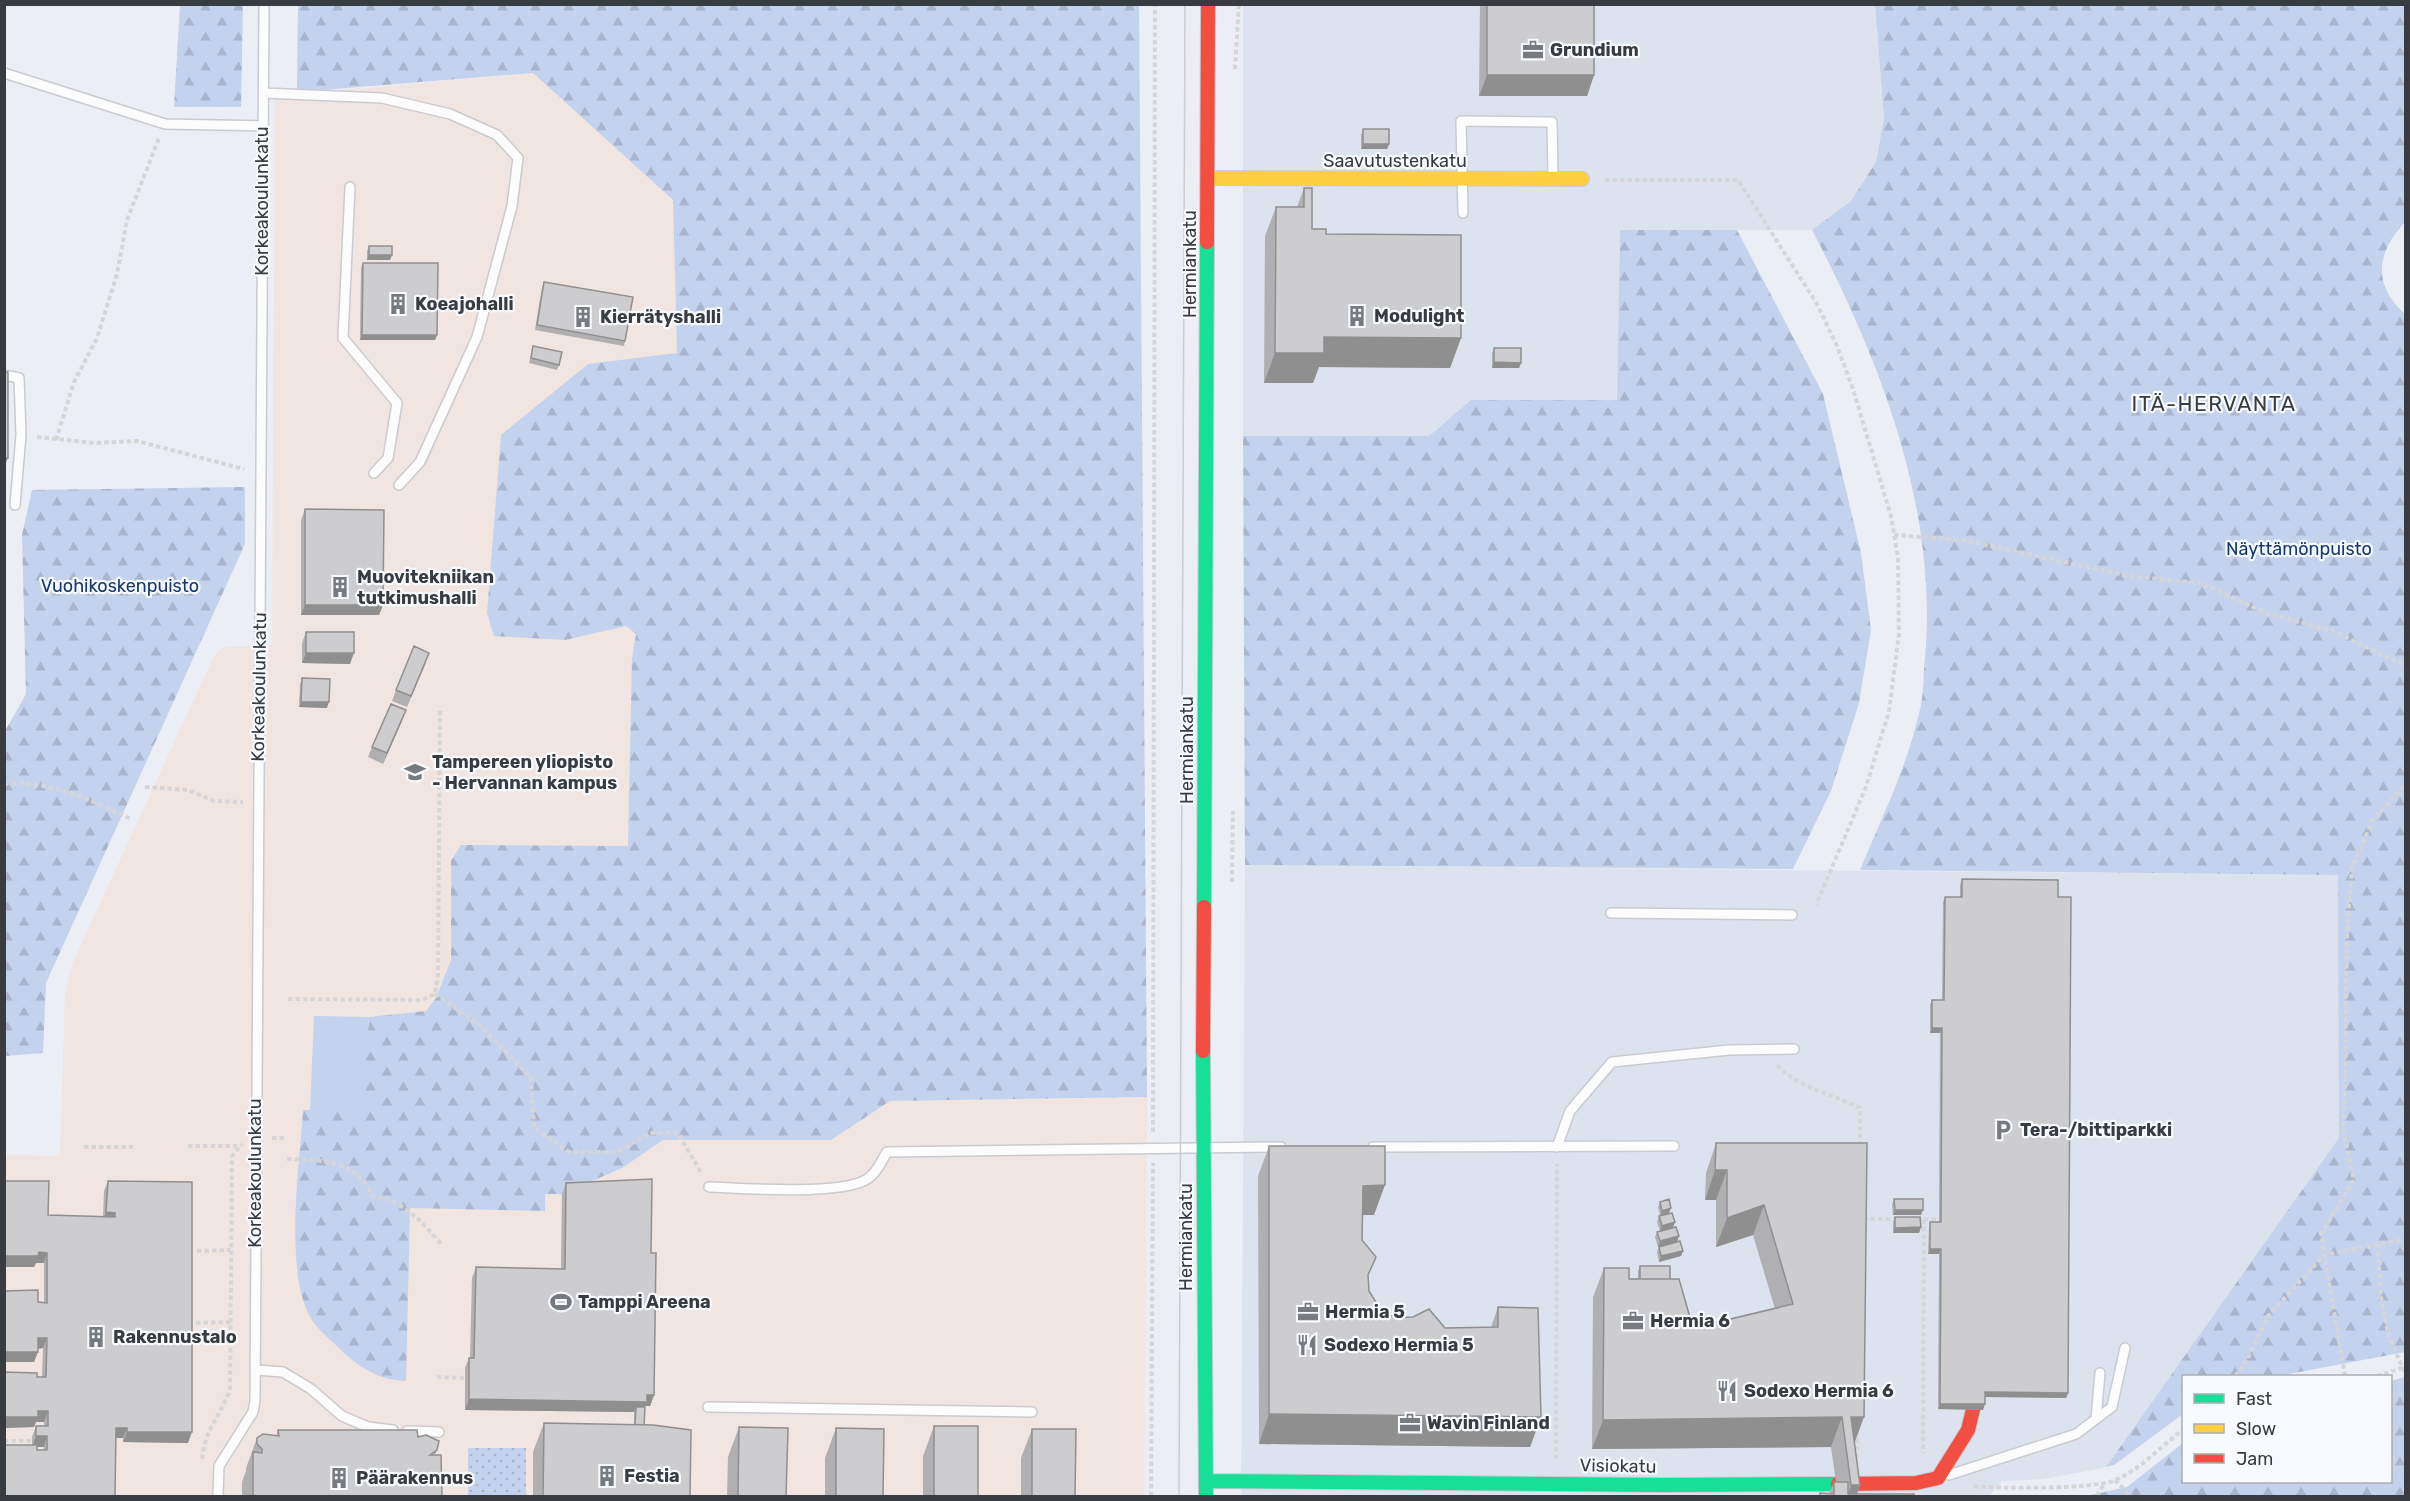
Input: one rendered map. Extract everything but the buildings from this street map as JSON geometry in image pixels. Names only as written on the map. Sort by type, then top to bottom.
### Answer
[{"type":"street","name":"Hermiankatu","points":[[1206,1497],[1203,1147],[1208,4]]},
{"type":"street","name":"Saavutustenkatu","points":[[1208,178],[1582,179]]},
{"type":"street","points":[[1938,1478],[1967,1434],[1975,1415],[1976,1397]]},
{"type":"street","name":"Visiokatu","points":[[1206,1481],[1556,1484],[1916,1483],[1938,1478]]},
{"type":"lane","name":"Korkeakoulunkatu","points":[[218,1497],[219,1466],[253,1412],[255,1370],[264,4]]},
{"type":"lane","points":[[4,73],[165,124],[262,126]]},
{"type":"lane","points":[[263,93],[382,98],[450,114],[497,135],[518,158],[512,206],[477,336],[420,462],[399,485]]},
{"type":"lane","points":[[1463,213],[1461,121],[1552,122],[1553,179]]},
{"type":"lane","points":[[350,187],[343,338],[397,403],[388,458],[374,473]]},
{"type":"lane","points":[[4,375],[20,378],[21,435],[15,505]]},
{"type":"lane","points":[[1611,913],[1792,915]]},
{"type":"lane","points":[[1557,1147],[1570,1111],[1612,1062],[1729,1050],[1794,1049]]},
{"type":"lane","points":[[1359,1147],[1674,1146]]},
{"type":"lane","points":[[709,1187],[790,1189],[849,1187],[871,1178],[887,1152],[1289,1147]]},
{"type":"lane","points":[[1938,1478],[2076,1434],[2112,1407],[2125,1348]]},
{"type":"lane","points":[[255,1370],[284,1372],[294,1377],[342,1416],[354,1422],[383,1430],[439,1431]]},
{"type":"lane","points":[[2096,1419],[2100,1372]]},
{"type":"lane","points":[[708,1407],[1032,1412]]},
{"type":"path","points":[[1150,1497],[1153,1150],[1155,4]]},
{"type":"path","points":[[56,440],[74,382],[97,338],[117,274],[127,220],[165,124]]},
{"type":"path","points":[[1582,179],[1738,180],[1817,304],[1837,346],[1853,389],[1894,535],[1900,586],[1899,634],[1889,711],[1866,787],[1816,905]]},
{"type":"path","points":[[21,435],[95,443],[137,441],[261,472]]},
{"type":"path","points":[[1894,535],[1964,540],[2129,576],[2201,583],[2266,613],[2333,631],[2406,666]]},
{"type":"path","points":[[435,994],[438,975],[440,711]]},
{"type":"path","points":[[4,784],[23,782],[88,798],[130,819]]},
{"type":"path","points":[[2345,1375],[2321,1234],[2354,1180],[2344,1134],[2347,934],[2352,868],[2372,821],[2406,784]]},
{"type":"path","points":[[145,787],[188,790],[214,801],[242,801],[257,812]]},
{"type":"path","points":[[288,999],[422,1000],[435,994]]},
{"type":"path","points":[[435,994],[482,1026],[531,1078],[534,1128],[569,1152],[618,1152],[650,1133],[678,1133],[709,1187]]},
{"type":"path","points":[[1765,1051],[1789,1078],[1808,1088],[1860,1108],[1859,1154]]},
{"type":"path","points":[[188,1146],[238,1146],[255,1139],[286,1138]]},
{"type":"path","points":[[202,1466],[208,1430],[225,1405],[230,1389],[232,1156],[238,1146]]},
{"type":"path","points":[[84,1147],[133,1147]]},
{"type":"path","points":[[1556,1484],[1557,1147]]},
{"type":"path","points":[[286,1159],[330,1161],[347,1166],[368,1185],[373,1196],[391,1199],[417,1216],[441,1244]]},
{"type":"path","points":[[1859,1219],[1905,1219]]},
{"type":"path","points":[[1915,1219],[1934,1219],[1934,1227]]},
{"type":"path","points":[[1924,1219],[1923,1460],[1938,1478],[1957,1484],[2005,1488],[2104,1484],[2115,1480],[2182,1430]]},
{"type":"path","points":[[2237,1375],[2244,1366],[2268,1316],[2324,1255],[2406,1239]]},
{"type":"path","points":[[2378,1244],[2380,1291],[2388,1334],[2406,1377]]},
{"type":"path","points":[[197,1251],[231,1250]]},
{"type":"path","points":[[196,1323],[231,1322]]},
{"type":"path","points":[[2383,1375],[2404,1368]]},
{"type":"path","points":[[437,1377],[465,1378]]},
{"type":"path","points":[[1857,1420],[1857,1468]]},
{"type":"path","points":[[4,1441],[32,1441]]},
{"type":"path","points":[[2115,1480],[2130,1497]]},
{"type":"path","points":[[2097,1497],[2104,1484]]},
{"type":"shaded area","points":[[1243,5],[1875,5],[1884,118],[1876,162],[1851,201],[1812,230],[1620,230],[1617,400],[1471,400],[1429,436],[1243,436]]},
{"type":"shaded area","name":"Tampereen yliopisto - Hervannan kampus","points":[[533,73],[673,200],[677,354],[831,1140],[890,1101],[1147,1097],[1144,1496],[5,1496],[5,1155],[60,1156],[65,991],[73,962],[214,656],[223,647],[272,645],[275,96]]},
{"type":"shaded area","points":[[1245,865],[2338,875],[2340,1138],[2106,1467],[2044,1479],[2002,1481],[1989,1496],[1241,1496]]},
{"type":"green space","points":[[180,5],[243,5],[241,107],[174,107]]},
{"type":"green space","points":[[298,5],[1139,5],[1147,1097],[890,1101],[831,1140],[663,1140],[622,1168],[562,1194],[545,1194],[545,1211],[410,1208],[406,1381],[388,1379],[362,1367],[315,1324],[303,1300],[296,1248],[297,1188],[303,1110],[362,1110],[369,1017],[426,1011],[436,998],[451,960],[451,861],[461,845],[628,846],[632,658],[636,634],[626,626],[565,640],[494,636],[487,613],[501,435],[588,364],[677,353],[673,200],[533,73],[297,92]]},
{"type":"green space","name":"Näyttämönpuisto","points":[[1875,5],[2405,5],[2405,222],[2388,245],[2382,269],[2387,292],[2406,315],[2405,1352],[2283,1375],[2182,1375],[2182,1415],[2114,1465],[2106,1467],[2339,1138],[2338,875],[1860,870],[1909,750],[1921,703],[1927,603],[1923,547],[1913,492],[1882,384],[1861,331],[1812,230],[1851,201],[1876,162],[1884,118]]},
{"type":"green space","points":[[1620,230],[1737,230],[1823,394],[1861,553],[1871,630],[1859,703],[1831,791],[1793,869],[1245,865],[1243,436],[1429,436],[1471,400],[1617,400]]},
{"type":"green space","name":"Vuohikoskenpuisto","points":[[245,487],[245,544],[46,983],[43,1053],[5,1056],[4,733],[26,694],[22,535],[32,490]]},
{"type":"green space","points":[[314,1016],[369,1017],[363,1111],[310,1110]]},
{"type":"green space","points":[[2405,1377],[2405,1496],[2086,1496],[2127,1487],[2182,1444],[2182,1483],[2392,1483],[2392,1381]]},
{"type":"green space","points":[[468,1448],[526,1448],[526,1496],[468,1496]]},
{"type":"tram line","points":[[1179,1496],[1185,4]]},
{"type":"traffic: fast","points":[[1204,907],[1207,242]]},
{"type":"traffic: fast","points":[[1203,1051],[1206,1496]]},
{"type":"traffic: fast","points":[[1206,1481],[1664,1485],[1838,1484]]},
{"type":"traffic: slow","points":[[1208,178],[1582,179]]},
{"type":"traffic: jam","points":[[1207,242],[1208,4]]},
{"type":"traffic: jam","points":[[1203,1051],[1204,907]]},
{"type":"traffic: jam","points":[[1838,1484],[1916,1483],[1938,1478],[1968,1430],[1976,1397]]},
{"type":"place","name":"Grundium","points":[[1533,50]]},
{"type":"place","name":"Koeajohalli","points":[[398,304]]},
{"type":"place","name":"Modulight","points":[[1357,316]]},
{"type":"place","name":"Kierrätyshalli","points":[[583,317]]},
{"type":"place","name":"Muovitekniikan tutkimushalli","points":[[340,587]]},
{"type":"place","name":"Tampereen yliopisto - Hervannan kampus","points":[[415,772]]},
{"type":"place","name":"Tera-/bittiparkki","points":[[2003,1130]]},
{"type":"place","name":"Tamppi Areena","points":[[561,1302]]},
{"type":"place","name":"Hermia 5","points":[[1308,1312]]},
{"type":"place","name":"Hermia 6","points":[[1633,1321]]},
{"type":"place","name":"Rakennustalo","points":[[96,1337]]},
{"type":"place","name":"Sodexo Hermia 5","points":[[1307,1345]]},
{"type":"place","name":"Sodexo Hermia 6","points":[[1727,1391]]},
{"type":"place","name":"Wavin Finland","points":[[1410,1423]]},
{"type":"place","name":"Festia","points":[[607,1476]]},
{"type":"place","name":"Päärakennus","points":[[339,1478]]},
{"type":"district","name":"ITÄ-HERVANTA","points":[[2214,403]]}]
